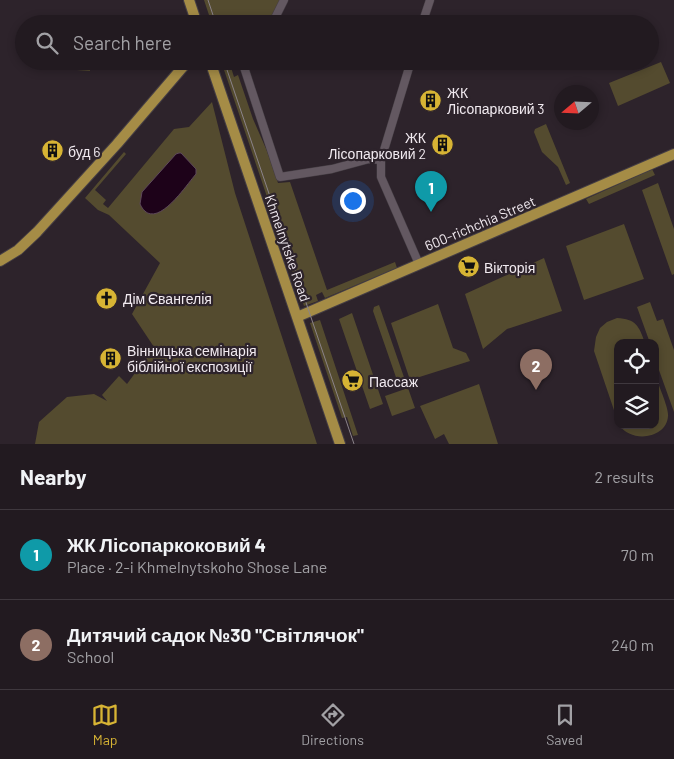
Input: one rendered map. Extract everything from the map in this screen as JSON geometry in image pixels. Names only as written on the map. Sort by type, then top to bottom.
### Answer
[{"type":"main road","points":[[189,0],[195,15]]},
{"type":"main road","points":[[0,261],[18,250],[37,232],[117,144],[180,70]]},
{"type":"main road","name":"Khmelnytske Road","points":[[213,70],[340,444]]},
{"type":"main road","name":"600-richchia Street","points":[[297,317],[674,154]]},
{"type":"street","points":[[276,15],[284,0]]},
{"type":"street","points":[[425,15],[430,0]]},
{"type":"street","points":[[245,70],[280,177],[332,169],[369,159],[381,160]]},
{"type":"street","points":[[408,70],[381,160],[380,177],[419,264]]},
{"type":"shaded area","points":[[204,0],[284,0],[276,15],[209,15]]},
{"type":"shaded area","points":[[661,62],[670,83],[618,106],[609,83],[641,70],[659,70],[659,63]]},
{"type":"shaded area","points":[[224,70],[232,70],[234,77],[238,75],[278,183],[290,182],[327,290],[395,262],[397,268],[325,298],[322,292],[316,295],[318,301],[304,306]]},
{"type":"shaded area","points":[[212,102],[235,193],[317,444],[35,444],[39,422],[67,397],[94,394],[107,401],[102,395],[119,376],[127,384],[154,347],[132,314],[160,263],[109,215],[98,210],[85,198],[124,152],[126,154],[95,190],[106,200],[103,204],[108,208],[174,129],[189,127]]},
{"type":"shaded area","points":[[546,124],[570,183],[566,185],[558,167],[542,152],[534,132],[535,129]]},
{"type":"shaded area","points":[[179,153],[196,169],[196,174],[169,206],[153,214],[146,212],[140,204],[142,192]]},
{"type":"shaded area","points":[[652,169],[655,175],[589,204],[586,199]]},
{"type":"shaded area","points":[[658,183],[674,229],[674,274],[672,275],[642,190]]},
{"type":"shaded area","points":[[624,224],[644,279],[584,300],[566,246]]},
{"type":"shaded area","points":[[544,258],[562,311],[507,329],[483,349],[465,294]]},
{"type":"shaded area","points":[[650,302],[657,321],[663,319],[674,350],[674,412],[659,370],[659,339],[649,339],[637,307]]},
{"type":"shaded area","points":[[438,304],[453,348],[466,353],[470,361],[410,380],[391,323]]},
{"type":"shaded area","points":[[379,305],[406,383],[399,386],[373,311],[374,307]]},
{"type":"shaded area","points":[[352,313],[383,404],[370,409],[339,319]]},
{"type":"shaded area","points":[[617,318],[629,320],[636,324],[644,339],[614,339],[614,410],[594,351],[596,337],[600,328],[607,322]]},
{"type":"shaded area","points":[[320,320],[358,435],[353,436],[347,417],[342,418],[310,323]]},
{"type":"shaded area","points":[[479,384],[498,444],[449,444],[444,434],[435,439],[420,406]]},
{"type":"shaded area","points":[[659,386],[667,407],[668,416],[662,429],[648,436],[632,435],[623,429],[659,429]]},
{"type":"shaded area","points":[[408,388],[415,408],[392,416],[385,396]]},
{"type":"tram line","points":[[208,0],[213,15]]},
{"type":"tram line","points":[[227,70],[354,444]]},
{"type":"place","name":"ЖК Лісопарковий 3","points":[[431,100]]},
{"type":"place","name":"ЖК Лісопарковий 2","points":[[442,145]]},
{"type":"place","name":"буд 6","points":[[52,151]]},
{"type":"place","name":"ЖК Лісопаркоковий 4","points":[[431,212]]},
{"type":"place","name":"Вікторія","points":[[468,267]]},
{"type":"place","name":"Дім Євангелія","points":[[107,298]]},
{"type":"place","name":"Вінницька семінарія біблійної експозиції","points":[[111,358]]},
{"type":"place","name":"Пассаж","points":[[353,381]]},
{"type":"place","name":"Дитячий садок №30 \"Світлячок\"","points":[[536,390]]}]
